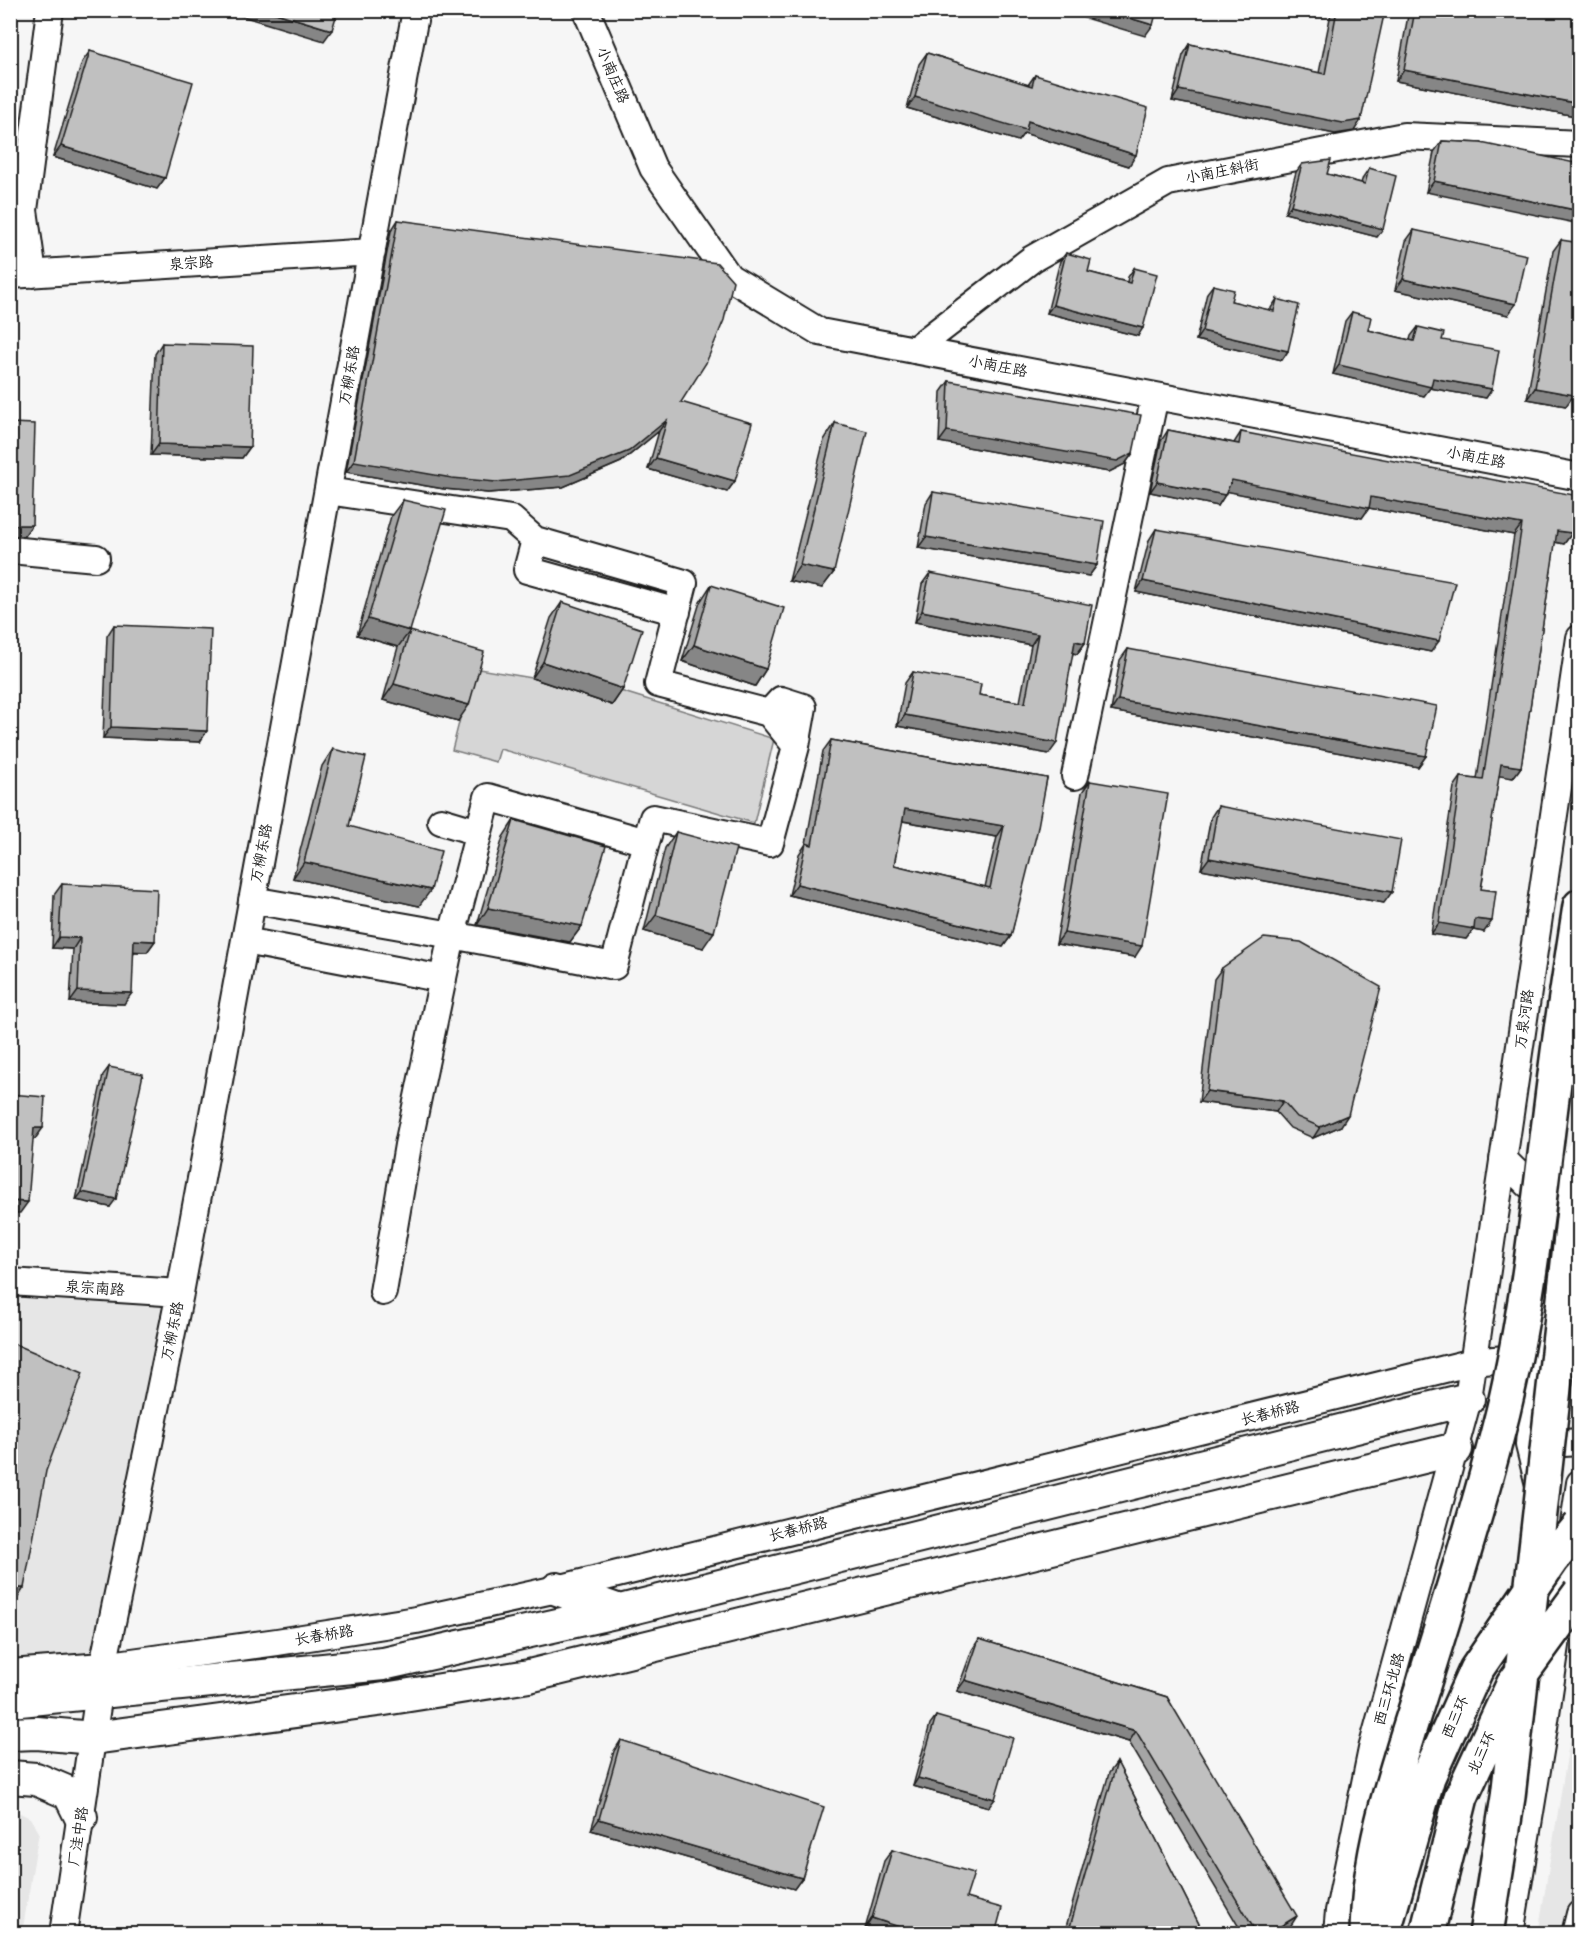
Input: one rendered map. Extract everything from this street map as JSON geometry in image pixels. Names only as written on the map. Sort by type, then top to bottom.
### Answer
[{"type":"highway","points":[[1367,1934],[1367,1916],[1383,1811],[1444,1617],[1503,1412],[1522,1313],[1580,906]]},
{"type":"highway","points":[[1486,1934],[1508,1797],[1580,1157]]},
{"type":"highway","name":"西三环","points":[[1383,1934],[1428,1777],[1476,1670],[1552,1558],[1575,1556]]},
{"type":"highway","name":"北三环","points":[[1427,1934],[1461,1797],[1575,1556]]},
{"type":"main road","name":"长春桥路","points":[[10,1701],[101,1680],[383,1664],[620,1611],[1468,1399]]},
{"type":"main road","points":[[10,1734],[37,1733],[93,1738],[378,1700],[528,1676],[1075,1541],[1453,1460]]},
{"type":"main road","points":[[557,1588],[620,1611]]},
{"type":"main road","points":[[10,1777],[36,1779],[69,1793],[81,1817]]},
{"type":"street","points":[[22,274],[24,210],[50,10]]},
{"type":"street","name":"万柳东路","points":[[93,1738],[101,1680],[180,1293],[416,10]]},
{"type":"street","name":"小南庄路","points":[[586,10],[653,168],[729,277],[820,332],[1580,477]]},
{"type":"street","name":"小南庄斜街","points":[[914,350],[1032,259],[1168,182],[1404,136],[1580,144]]},
{"type":"street","name":"泉宗路","points":[[22,274],[372,252]]},
{"type":"street","points":[[1075,776],[1155,396]]},
{"type":"street","points":[[252,900],[614,966],[653,818],[770,843],[796,746],[769,713],[658,684],[684,583],[535,540],[510,519],[328,491]]},
{"type":"street","points":[[10,550],[96,558]]},
{"type":"street","name":"万泉河路","points":[[1468,1399],[1580,638]]},
{"type":"street","points":[[383,1292],[408,1145],[442,980],[488,797],[646,842]]},
{"type":"street","points":[[441,821],[478,832]]},
{"type":"street","points":[[244,941],[442,980]]},
{"type":"street","points":[[1503,1159],[1529,1185],[1558,1200]]},
{"type":"street","points":[[1575,1556],[1530,1451],[1535,1365],[1558,1200],[1580,1181]]},
{"type":"street","name":"泉宗南路","points":[[10,1282],[180,1293]]},
{"type":"street","name":"长春桥路","points":[[10,1674],[101,1680],[416,1620],[557,1588],[1473,1362],[1535,1365],[1580,1352]]},
{"type":"street","points":[[1468,1399],[1535,1365],[1580,1358]]},
{"type":"street","name":"西三环北路","points":[[1337,1934],[1339,1911],[1372,1749],[1468,1399]]},
{"type":"street","points":[[1453,1460],[1530,1451],[1580,1442]]},
{"type":"street","points":[[1510,1934],[1575,1556],[1580,1483]]},
{"type":"street","name":"厂洼中路","points":[[63,1934],[93,1738]]},
{"type":"street","points":[[1575,1934],[1580,1914]]},
{"type":"shaded area","points":[[473,668],[532,678],[612,705],[617,690],[774,739],[754,823],[500,749],[496,762],[452,750]]},
{"type":"shaded area","points":[[10,1282],[180,1293],[103,1666],[11,1673]]},
{"type":"shaded area","points":[[1579,1704],[1579,1933],[1538,1934],[1568,1750]]},
{"type":"shaded area","points":[[10,1808],[30,1818],[39,1832],[22,1933],[11,1933]]},
{"type":"building","points":[[266,10],[338,10],[332,30]]},
{"type":"building","points":[[1103,10],[1157,10],[1153,25]]},
{"type":"building","points":[[1337,10],[1385,10],[1361,120],[1343,123],[1179,90],[1190,44],[1325,74]]},
{"type":"building","points":[[1415,10],[1580,10],[1580,104],[1404,70]]},
{"type":"building","points":[[90,51],[193,82],[165,178],[61,146]]},
{"type":"building","points":[[927,53],[1032,86],[1035,75],[1148,108],[1136,155],[1028,121],[1026,130],[915,97]]},
{"type":"building","points":[[1442,141],[1481,143],[1580,164],[1580,211],[1434,181]]},
{"type":"building","points":[[1331,160],[1327,174],[1365,184],[1369,168],[1396,176],[1383,229],[1291,205],[1302,164]]},
{"type":"building","points":[[398,220],[717,263],[733,281],[724,320],[706,363],[681,402],[752,423],[735,481],[656,458],[667,420],[629,451],[570,475],[496,482],[452,478],[354,461]]},
{"type":"building","points":[[1414,230],[1527,255],[1516,304],[1403,279]]},
{"type":"building","points":[[1561,240],[1580,243],[1580,363],[1574,395],[1535,388]]},
{"type":"building","points":[[1066,253],[1091,260],[1088,272],[1130,283],[1134,268],[1157,274],[1143,328],[1053,305]]},
{"type":"building","points":[[1213,285],[1234,290],[1231,301],[1274,311],[1277,299],[1299,305],[1288,351],[1202,331]]},
{"type":"building","points":[[1352,312],[1371,317],[1368,330],[1414,341],[1418,327],[1444,333],[1442,340],[1499,350],[1492,389],[1433,378],[1431,387],[1339,365]]},
{"type":"building","points":[[162,343],[253,346],[250,447],[159,444]]},
{"type":"building","points":[[949,381],[1141,415],[1133,453],[1117,461],[947,431]]},
{"type":"building","points":[[10,423],[35,424],[32,525],[10,525]]},
{"type":"building","points":[[835,423],[867,431],[834,572],[800,565]]},
{"type":"building","points":[[1168,430],[1239,444],[1241,432],[1579,496],[1572,533],[1557,531],[1521,767],[1501,764],[1481,889],[1496,891],[1492,921],[1475,919],[1474,929],[1439,923],[1461,777],[1483,780],[1522,524],[1371,497],[1369,508],[1232,480],[1225,495],[1157,482]]},
{"type":"building","points":[[933,492],[1104,521],[1097,565],[926,537]]},
{"type":"building","points":[[403,500],[446,510],[410,631],[368,619]]},
{"type":"building","points":[[1156,529],[1455,582],[1439,641],[1143,581]]},
{"type":"building","points":[[930,573],[1092,605],[1085,643],[1075,641],[1057,743],[905,715],[913,672],[981,684],[979,695],[1025,703],[1038,634],[922,611]]},
{"type":"building","points":[[711,585],[784,608],[766,669],[694,645]]},
{"type":"building","points":[[562,602],[642,629],[623,689],[543,662]]},
{"type":"building","points":[[114,625],[211,629],[207,731],[111,727]]},
{"type":"building","points":[[410,631],[484,652],[469,705],[394,684]]},
{"type":"building","points":[[1128,649],[1437,706],[1426,756],[1118,700]]},
{"type":"building","points":[[831,740],[1047,778],[1037,832],[1011,936],[797,884],[806,843],[812,845]],"holes":[[[905,809],[1004,826],[990,888],[894,865]]]},
{"type":"building","points":[[333,749],[366,757],[349,826],[441,851],[431,890],[304,862]]},
{"type":"building","points":[[1090,781],[1168,794],[1142,946],[1064,933]]},
{"type":"building","points":[[1218,806],[1401,840],[1392,892],[1209,858]]},
{"type":"building","points":[[514,820],[606,846],[582,926],[488,908]]},
{"type":"building","points":[[676,832],[736,848],[714,932],[656,915]]},
{"type":"building","points":[[62,884],[157,889],[155,941],[134,940],[132,993],[78,991],[80,938],[59,937]]},
{"type":"building","points":[[1264,938],[1301,942],[1381,987],[1348,1115],[1320,1127],[1297,1117],[1283,1101],[1207,1091],[1222,968]]},
{"type":"building","points":[[109,1067],[143,1074],[116,1199],[82,1192]]},
{"type":"building","points":[[10,1094],[45,1097],[43,1128],[34,1128],[28,1202],[10,1201]]},
{"type":"building","points":[[10,1342],[83,1373],[46,1471],[24,1588],[10,1588]]},
{"type":"building","points":[[979,1639],[1167,1697],[1297,1916],[1268,1934],[1257,1934],[1136,1731],[965,1680]]},
{"type":"building","points":[[936,1716],[1013,1738],[995,1799],[918,1778]]},
{"type":"building","points":[[621,1740],[824,1807],[802,1878],[599,1819]]},
{"type":"building","points":[[1117,1762],[1204,1934],[1068,1934]]},
{"type":"building","points":[[892,1850],[974,1873],[966,1898],[1002,1908],[995,1934],[915,1934],[915,1932],[872,1918]]}]
